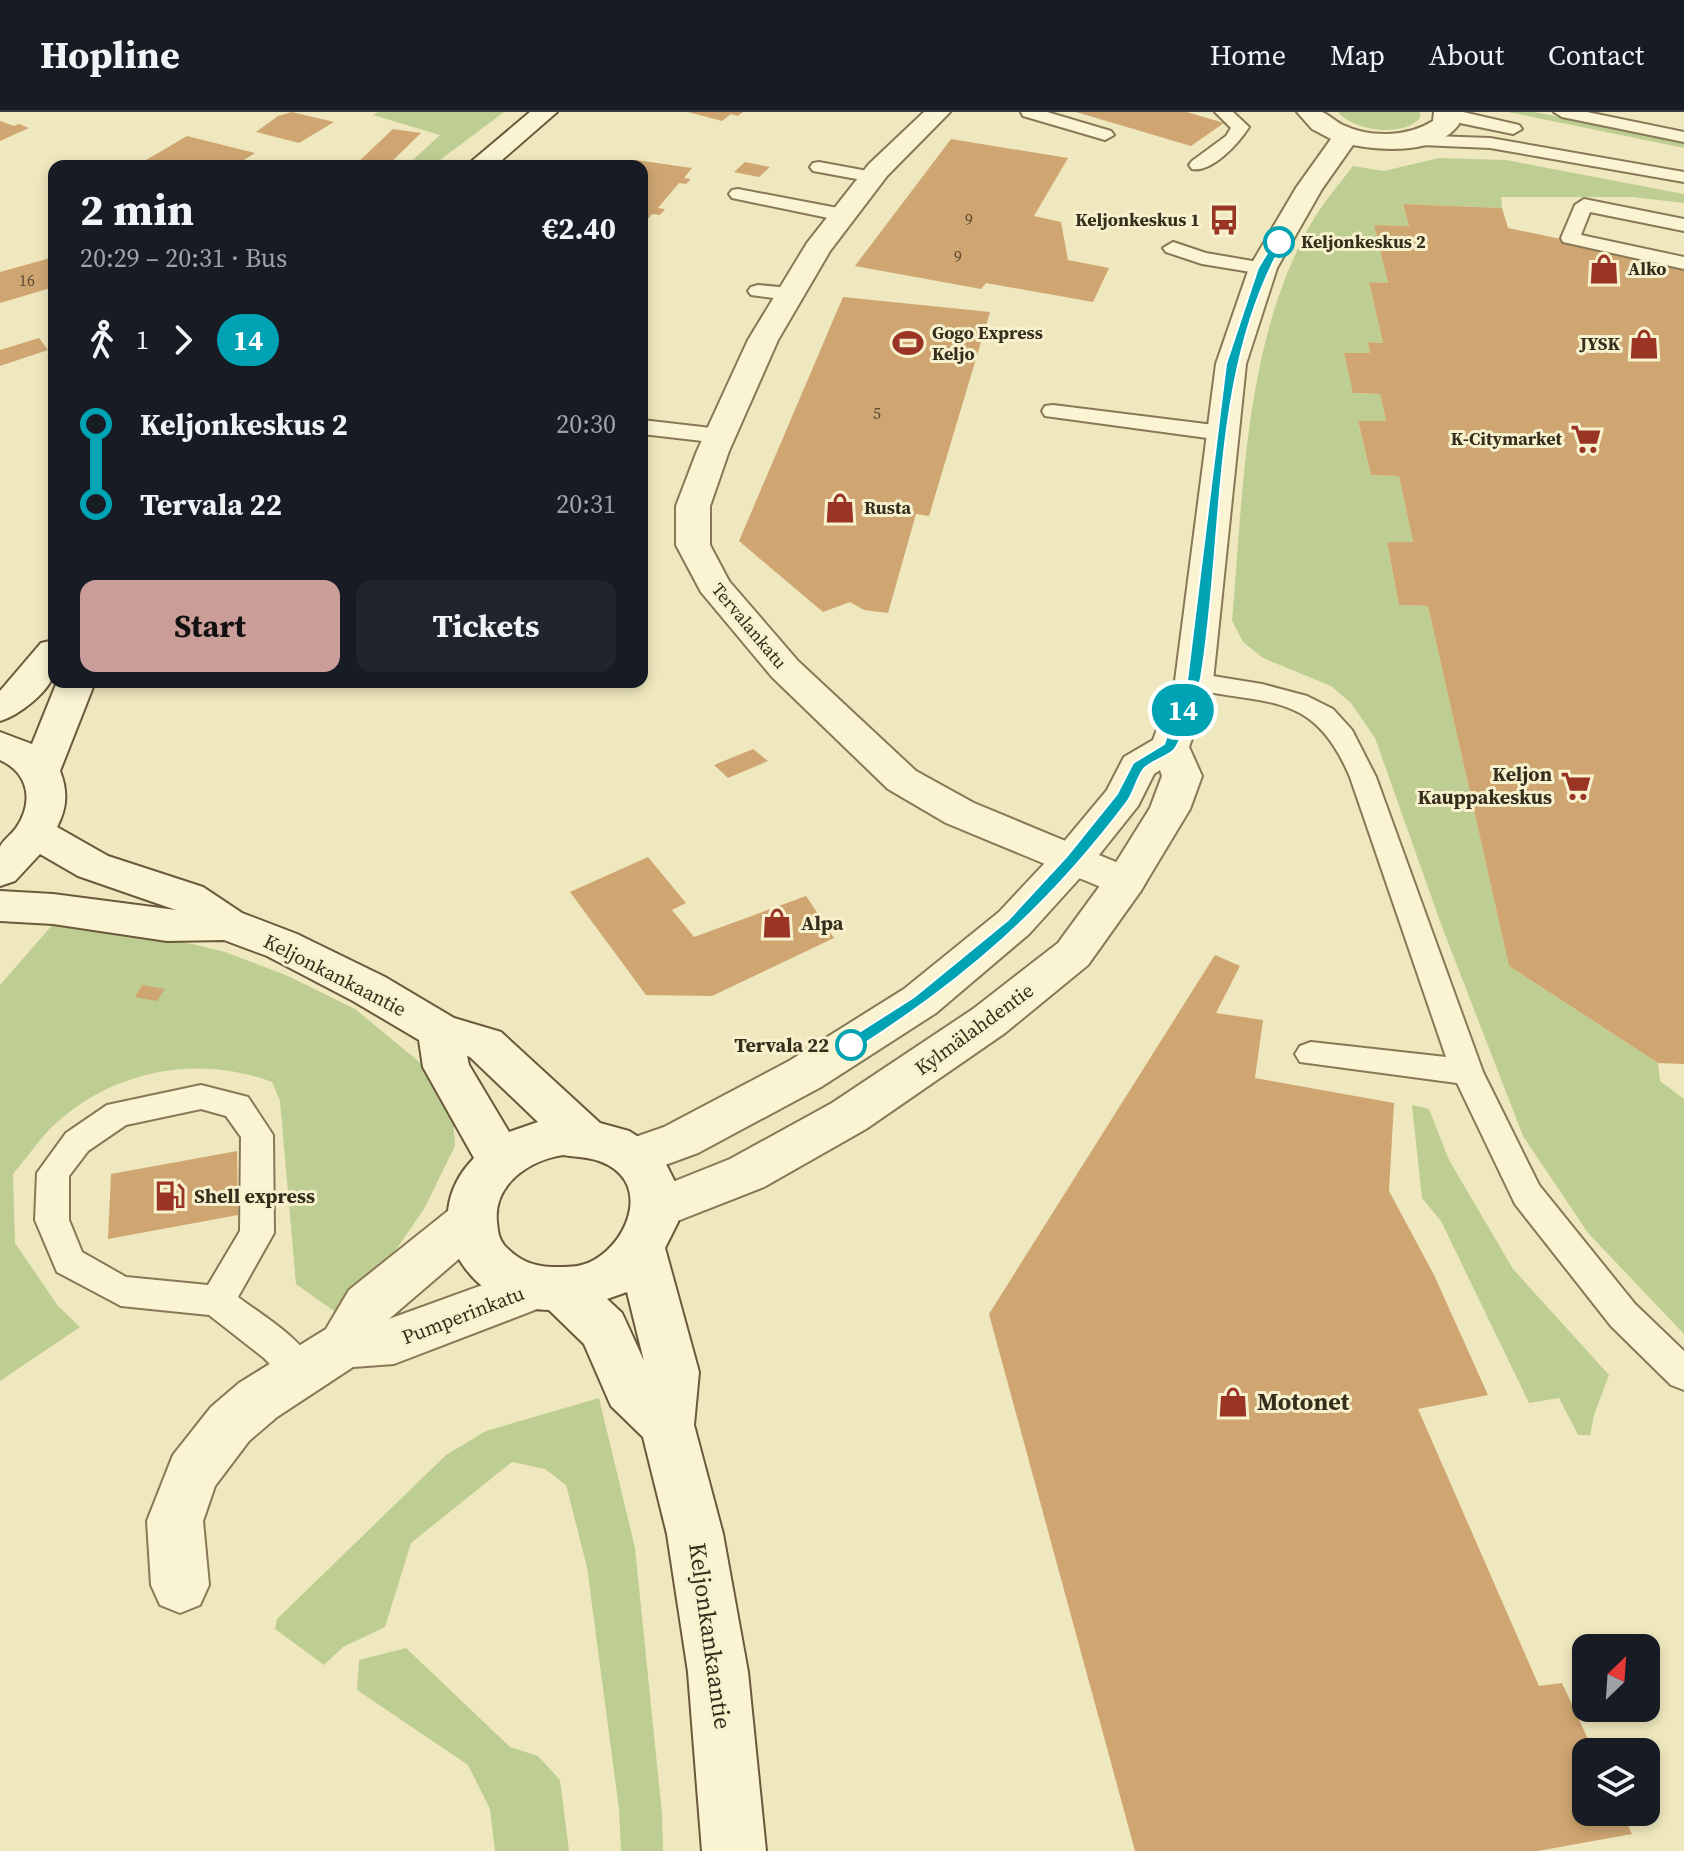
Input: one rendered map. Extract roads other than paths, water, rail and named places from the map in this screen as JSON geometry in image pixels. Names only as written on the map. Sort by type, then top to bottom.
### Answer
[{"type":"street","points":[[486,160],[545,112]]},
{"type":"street","name":"Tervalankatu","points":[[938,112],[873,177],[817,249],[774,292],[763,340],[693,506],[693,545],[713,585],[785,669],[902,780],[960,813],[1125,882]]},
{"type":"street","points":[[1309,112],[1319,123],[1347,135],[1404,140],[1437,132],[1446,124],[1449,112]]},
{"type":"street","points":[[635,1157],[681,1140],[805,1074],[920,1001],[1014,923],[1072,860],[1124,796],[1138,766],[1170,747],[1194,681],[1231,364],[1263,268],[1309,188],[1347,135]]},
{"type":"street","points":[[0,709],[15,698],[48,658]]},
{"type":"street","points":[[40,772],[74,688]]},
{"type":"street","points":[[0,745],[26,757],[40,772],[48,801],[36,833],[21,854],[0,871]]},
{"type":"street","name":"Kylmälahdentie","points":[[649,1229],[849,1116],[989,1021],[1073,954],[1125,882],[1170,809],[1182,776],[1170,747]]},
{"type":"street","name":"Keljonkankaantie","points":[[36,833],[93,866],[188,898],[227,924],[282,945],[369,989],[440,1031],[485,1044],[583,1136]]},
{"type":"street","name":"Keljonkankaantie","points":[[0,906],[53,909],[167,926],[227,924]]},
{"type":"street","points":[[440,1031],[446,1067],[501,1161]]},
{"type":"street","points":[[583,1136],[612,1143],[635,1157],[654,1183],[649,1229],[612,1275],[588,1285],[548,1289],[506,1278],[491,1266],[473,1237],[471,1220],[478,1189],[501,1161],[522,1148],[546,1139],[583,1136]]},
{"type":"street","points":[[180,1585],[175,1521],[192,1473],[230,1424],[322,1358],[367,1306],[471,1220]]},
{"type":"street","name":"Keljonkankaantie","points":[[649,1229],[673,1372],[667,1425],[695,1534],[718,1672],[734,1851]]},
{"type":"street","points":[[548,1289],[604,1329],[630,1389],[667,1425]]},
{"type":"street","name":"Pumperinkatu","points":[[322,1358],[394,1341],[548,1289]]},
{"type":"lane","points":[[1029,112],[1105,135]]},
{"type":"lane","points":[[1198,165],[1233,139],[1240,127],[1223,112]]},
{"type":"lane","points":[[1449,112],[1499,127],[1684,162]]},
{"type":"lane","points":[[1562,112],[1684,137]]},
{"type":"lane","points":[[1404,140],[1490,143],[1684,177]]},
{"type":"lane","points":[[819,167],[873,177]]},
{"type":"lane","points":[[738,194],[843,215]]},
{"type":"lane","points":[[1684,225],[1584,205],[1570,238],[1684,263]]},
{"type":"lane","points":[[1173,248],[1202,258],[1263,268]]},
{"type":"lane","points":[[1053,411],[1222,433]]},
{"type":"lane","points":[[648,428],[720,436]]},
{"type":"lane","points":[[1194,681],[1284,697],[1322,713],[1348,741],[1467,1072],[1527,1194],[1623,1315],[1684,1374]]},
{"type":"lane","points":[[1311,1054],[1467,1072]]},
{"type":"lane","points":[[217,1301],[257,1233],[257,1135],[237,1106],[201,1097],[118,1114],[77,1142],[53,1173],[52,1220],[69,1262],[121,1291],[217,1301],[277,1347],[322,1358]]},
{"type":"place","name":"Keljonkeskus 1","points":[[1224,220]]},
{"type":"place","name":"Keljonkeskus 2","points":[[1279,242]]},
{"type":"place","name":"Alko","points":[[1604,269]]},
{"type":"place","name":"Gogo Express Keljo","points":[[908,343]]},
{"type":"place","name":"JYSK","points":[[1644,344]]},
{"type":"place","name":"K-Citymarket","points":[[1586,439]]},
{"type":"place","name":"Rusta","points":[[840,508]]},
{"type":"place","name":"Keljon Kauppakeskus","points":[[1576,786]]},
{"type":"place","name":"Alpa","points":[[777,923]]},
{"type":"place","name":"Tervala 22","points":[[851,1045]]},
{"type":"place","name":"Shell express","points":[[170,1196]]},
{"type":"place","name":"Motonet","points":[[1233,1402]]}]
